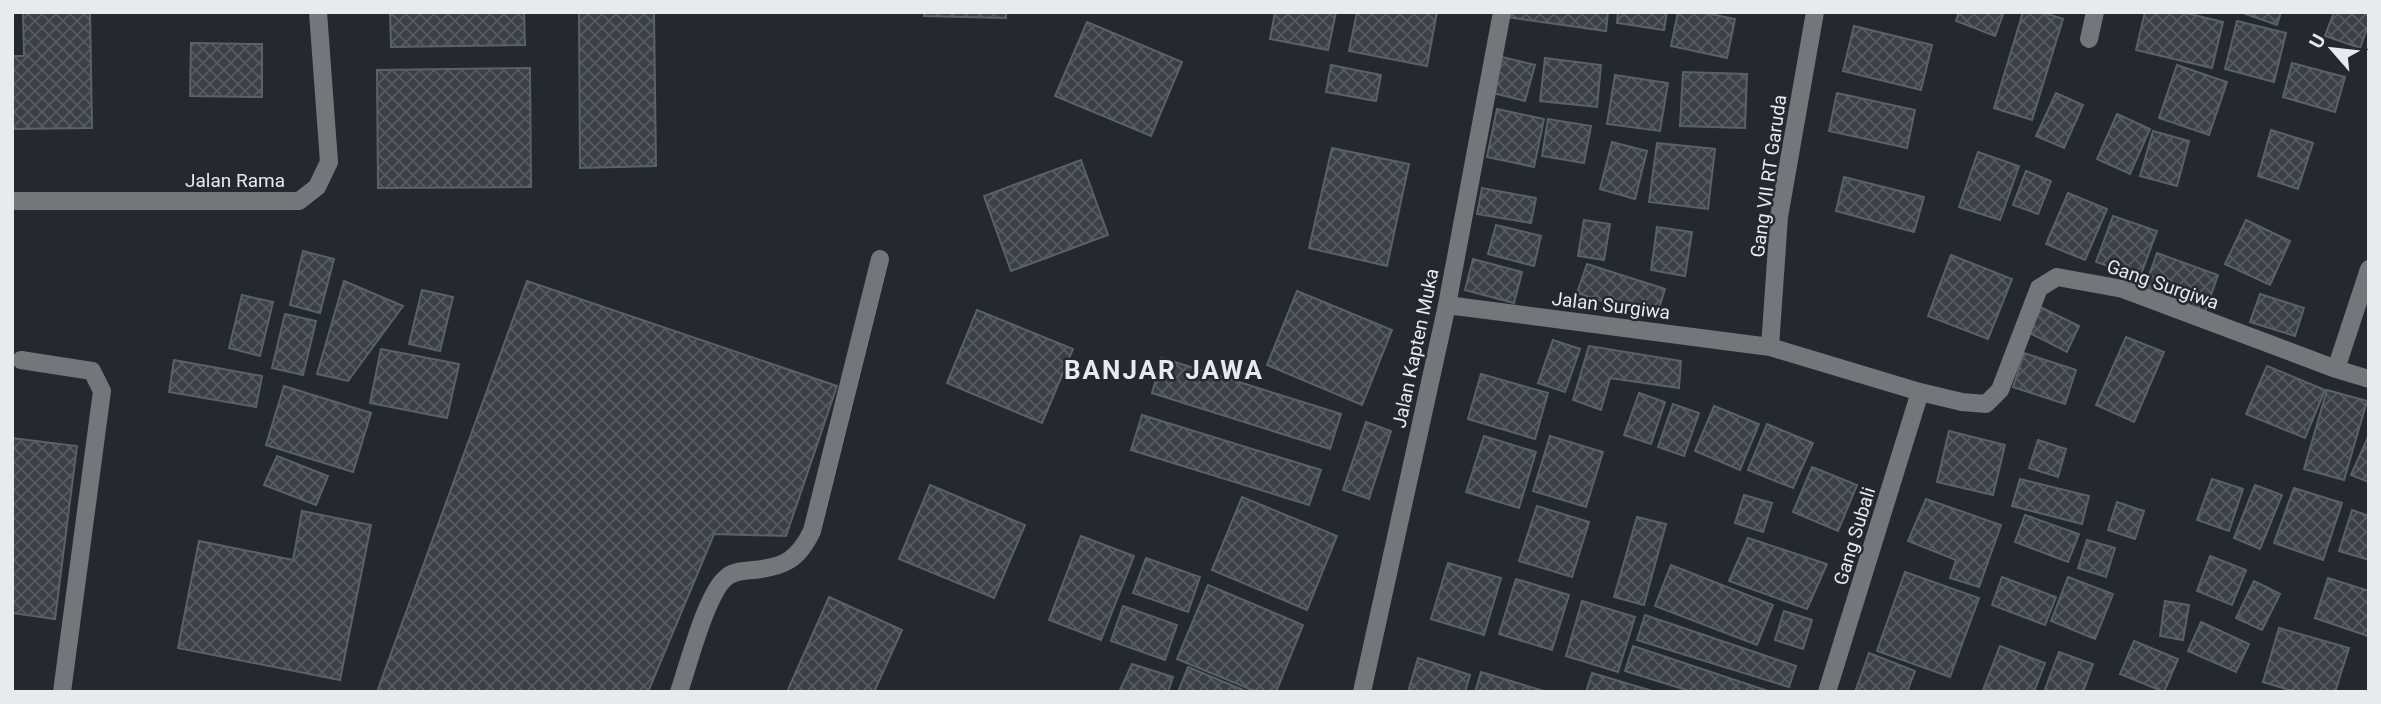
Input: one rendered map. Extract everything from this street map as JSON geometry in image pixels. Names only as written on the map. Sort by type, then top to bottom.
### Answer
[{"type":"street","name":"Jalan Rama","points":[[12,201],[299,201],[317,187],[329,162],[318,12]]},
{"type":"street","name":"Jalan Kapten Muka","points":[[1362,692],[1447,305],[1502,12]]},
{"type":"street","name":"Gang VII RT Garuda","points":[[1770,346],[1779,218],[1815,12]]},
{"type":"street","points":[[2089,38],[2095,12]]},
{"type":"street","points":[[679,692],[713,596],[722,581],[736,572],[767,568],[791,560],[804,547],[812,531],[880,259]]},
{"type":"street","points":[[2336,369],[2369,269]]},
{"type":"street","name":"Gang Surgiwa","points":[[1770,346],[1920,392],[1962,402],[1986,404],[2000,390],[2039,288],[2057,277],[2123,289],[2369,379]]},
{"type":"street","name":"Jalan Surgiwa","points":[[1447,305],[1770,346]]},
{"type":"street","points":[[21,360],[92,371],[102,391],[62,692]]},
{"type":"street","name":"Gang Subali","points":[[1827,692],[1920,392]]},
{"type":"building","points":[[23,12],[90,12],[92,128],[12,129],[12,56],[24,56]]},
{"type":"building","points":[[390,12],[524,12],[525,45],[391,47]]},
{"type":"building","points":[[579,12],[654,12],[656,166],[580,168]]},
{"type":"building","points":[[924,12],[1006,12],[1006,18],[924,16]]},
{"type":"building","points":[[1275,12],[1336,12],[1328,50],[1270,39]]},
{"type":"building","points":[[1357,12],[1437,12],[1427,66],[1349,51]]},
{"type":"building","points":[[1507,12],[1608,12],[1606,31],[1506,17]]},
{"type":"building","points":[[1618,12],[1667,12],[1664,30],[1617,23]]},
{"type":"building","points":[[1678,12],[1701,12],[1735,19],[1727,58],[1671,46]]},
{"type":"building","points":[[1959,12],[2004,12],[1995,36],[1956,21]]},
{"type":"building","points":[[2023,12],[2042,12],[2063,19],[2032,120],[1994,108]]},
{"type":"building","points":[[2145,12],[2182,12],[2223,22],[2212,68],[2136,50]]},
{"type":"building","points":[[2240,12],[2281,12],[2277,25]]},
{"type":"building","points":[[2334,12],[2369,12],[2369,23],[2360,48],[2325,36]]},
{"type":"building","points":[[2237,21],[2286,33],[2274,82],[2225,69]]},
{"type":"building","points":[[1087,22],[1182,62],[1151,136],[1055,96]]},
{"type":"building","points":[[1854,26],[1932,45],[1921,90],[1843,71]]},
{"type":"building","points":[[191,43],[262,44],[262,97],[190,96]]},
{"type":"building","points":[[1498,56],[1535,65],[1525,101],[1489,92]]},
{"type":"building","points":[[1545,58],[1601,65],[1597,107],[1540,101]]},
{"type":"building","points":[[2292,63],[2345,77],[2335,112],[2283,97]]},
{"type":"building","points":[[1331,65],[1381,75],[1376,101],[1326,92]]},
{"type":"building","points":[[2177,65],[2227,82],[2209,135],[2159,118]]},
{"type":"building","points":[[530,68],[531,187],[378,188],[377,70]]},
{"type":"building","points":[[1683,72],[1747,74],[1745,128],[1680,126]]},
{"type":"building","points":[[1615,75],[1668,83],[1660,131],[1607,124]]},
{"type":"building","points":[[1837,93],[1915,110],[1907,148],[1829,131]]},
{"type":"building","points":[[2056,93],[2083,105],[2064,148],[2036,136]]},
{"type":"building","points":[[1497,109],[1544,119],[1534,167],[1487,157]]},
{"type":"building","points":[[2117,114],[2150,129],[2130,174],[2097,159]]},
{"type":"building","points":[[1548,119],[1591,126],[1584,163],[1542,156]]},
{"type":"building","points":[[2271,130],[2313,143],[2298,189],[2258,176]]},
{"type":"building","points":[[2153,131],[2189,141],[2177,186],[2140,176]]},
{"type":"building","points":[[1612,142],[1647,151],[1635,199],[1600,189]]},
{"type":"building","points":[[1657,143],[1715,149],[1708,209],[1649,202]]},
{"type":"building","points":[[1332,148],[1409,164],[1387,266],[1309,248]]},
{"type":"building","points":[[1978,152],[2019,166],[2000,220],[1959,207]]},
{"type":"building","points":[[1081,160],[1108,235],[1011,271],[984,196]]},
{"type":"building","points":[[2026,171],[2051,181],[2038,214],[2013,205]]},
{"type":"building","points":[[1844,177],[1924,197],[1914,232],[1836,211]]},
{"type":"building","points":[[1482,188],[1536,198],[1531,223],[1477,214]]},
{"type":"building","points":[[2068,193],[2107,209],[2085,260],[2046,244]]},
{"type":"building","points":[[2113,216],[2157,231],[2140,277],[2096,262]]},
{"type":"building","points":[[1584,220],[1610,224],[1604,260],[1578,256]]},
{"type":"building","points":[[2246,220],[2290,241],[2270,285],[2225,264]]},
{"type":"building","points":[[1496,225],[1541,236],[1534,266],[1488,254]]},
{"type":"building","points":[[1657,227],[1692,232],[1685,276],[1651,270]]},
{"type":"building","points":[[303,251],[334,259],[320,313],[290,305]]},
{"type":"building","points":[[2157,253],[2218,275],[2205,312],[2144,290]]},
{"type":"building","points":[[1951,255],[2012,279],[1988,339],[1928,316]]},
{"type":"building","points":[[1473,259],[1522,272],[1514,303],[1465,290]]},
{"type":"building","points":[[1587,264],[1665,289],[1656,318],[1577,293]]},
{"type":"building","points":[[344,281],[403,306],[348,381],[317,374]]},
{"type":"building","points":[[527,281],[837,386],[786,536],[714,534],[648,692],[377,692]]},
{"type":"building","points":[[422,290],[453,297],[440,351],[409,344]]},
{"type":"building","points":[[1297,291],[1392,330],[1362,405],[1267,365]]},
{"type":"building","points":[[2260,294],[2304,308],[2295,336],[2250,322]]},
{"type":"building","points":[[242,295],[273,302],[260,356],[229,348]]},
{"type":"building","points":[[2038,306],[2079,326],[2067,352],[2026,331]]},
{"type":"building","points":[[977,310],[1073,349],[1042,423],[947,383]]},
{"type":"building","points":[[285,314],[316,321],[303,375],[272,368]]},
{"type":"building","points":[[2126,337],[2164,352],[2134,422],[2096,405]]},
{"type":"building","points":[[1553,340],[1580,349],[1565,392],[1538,383]]},
{"type":"building","points":[[1589,346],[1681,361],[1679,388],[1610,378],[1601,410],[1573,400]]},
{"type":"building","points":[[381,349],[459,364],[447,418],[370,403]]},
{"type":"building","points":[[2024,353],[2076,370],[2065,404],[2013,387]]},
{"type":"building","points":[[1162,358],[1341,414],[1330,449],[1152,393]]},
{"type":"building","points":[[174,360],[262,376],[256,407],[169,392]]},
{"type":"building","points":[[2267,366],[2325,390],[2305,438],[2246,414]]},
{"type":"building","points":[[1481,374],[1548,393],[1535,439],[1468,419]]},
{"type":"building","points":[[284,386],[371,413],[353,472],[266,445]]},
{"type":"building","points":[[2327,390],[2367,401],[2344,480],[2304,469]]},
{"type":"building","points":[[1639,393],[1665,402],[1651,444],[1624,435]]},
{"type":"building","points":[[1673,404],[1699,413],[1684,456],[1658,447]]},
{"type":"building","points":[[1714,406],[1759,424],[1740,470],[1695,451]]},
{"type":"building","points":[[1142,415],[1321,470],[1309,505],[1131,450]]},
{"type":"building","points":[[1366,422],[1391,431],[1369,499],[1343,490]]},
{"type":"building","points":[[1767,424],[1813,443],[1793,488],[1748,470]]},
{"type":"building","points":[[1949,431],[2005,445],[1993,495],[1937,482]]},
{"type":"building","points":[[2369,435],[2369,482],[2351,475]]},
{"type":"building","points":[[1484,436],[1536,452],[1519,508],[1466,492]]},
{"type":"building","points":[[1550,436],[1603,452],[1586,507],[1533,491]]},
{"type":"building","points":[[12,438],[77,446],[55,619],[12,613]]},
{"type":"building","points":[[2038,440],[2066,449],[2058,477],[2029,468]]},
{"type":"building","points":[[277,456],[328,476],[316,505],[264,485]]},
{"type":"building","points":[[1812,467],[1857,485],[1838,531],[1793,512]]},
{"type":"building","points":[[2020,479],[2089,496],[2082,524],[2012,506]]},
{"type":"building","points":[[2212,479],[2243,489],[2229,531],[2197,520]]},
{"type":"building","points":[[930,485],[1025,525],[994,598],[899,559]]},
{"type":"building","points":[[2255,485],[2282,495],[2260,549],[2234,538]]},
{"type":"building","points":[[2294,488],[2342,503],[2323,560],[2274,543]]},
{"type":"building","points":[[1744,495],[1772,503],[1763,532],[1735,523]]},
{"type":"building","points":[[1242,497],[1337,536],[1307,610],[1212,570]]},
{"type":"building","points":[[1926,499],[2001,525],[1979,587],[1950,578],[1956,560],[1908,541]]},
{"type":"building","points":[[2117,502],[2144,511],[2135,539],[2108,530]]},
{"type":"building","points":[[1537,506],[1589,522],[1572,577],[1519,561]]},
{"type":"building","points":[[2352,510],[2369,516],[2369,560],[2339,551]]},
{"type":"building","points":[[302,511],[371,525],[340,680],[178,648],[199,541],[293,560]]},
{"type":"building","points":[[2025,515],[2079,534],[2068,562],[2015,542]]},
{"type":"building","points":[[1637,517],[1666,524],[1644,605],[1614,597]]},
{"type":"building","points":[[1081,536],[1134,556],[1101,640],[1049,620]]},
{"type":"building","points":[[1748,538],[1827,564],[1807,609],[1729,581]]},
{"type":"building","points":[[2087,540],[2115,548],[2106,577],[2078,568]]},
{"type":"building","points":[[2210,556],[2246,570],[2232,605],[2197,591]]},
{"type":"building","points":[[1146,558],[1200,577],[1188,612],[1133,593]]},
{"type":"building","points":[[1448,563],[1501,578],[1484,635],[1431,619]]},
{"type":"building","points":[[1671,565],[1773,605],[1757,645],[1655,606]]},
{"type":"building","points":[[1905,572],[1979,598],[1950,677],[1877,651]]},
{"type":"building","points":[[2002,577],[2056,597],[2045,625],[1992,605]]},
{"type":"building","points":[[2068,577],[2113,594],[2095,639],[2051,621]]},
{"type":"building","points":[[2328,578],[2369,591],[2368,636],[2315,618]]},
{"type":"building","points":[[1516,579],[1569,595],[1552,650],[1499,634]]},
{"type":"building","points":[[2254,581],[2280,594],[2262,630],[2236,618]]},
{"type":"building","points":[[1208,585],[1303,625],[1276,692],[1257,692],[1177,659]]},
{"type":"building","points":[[829,597],[902,630],[874,692],[787,692]]},
{"type":"building","points":[[1582,601],[1635,617],[1618,672],[1566,656]]},
{"type":"building","points":[[2165,601],[2189,605],[2183,640],[2160,636]]},
{"type":"building","points":[[1123,606],[1177,625],[1165,660],[1111,641]]},
{"type":"building","points":[[1784,611],[1812,620],[1803,649],[1775,640]]},
{"type":"building","points":[[1645,615],[1796,666],[1789,687],[1637,640]]},
{"type":"building","points":[[2201,622],[2249,644],[2236,672],[2188,651]]},
{"type":"building","points":[[2279,628],[2349,648],[2335,692],[2296,692],[2263,682]]},
{"type":"building","points":[[2134,641],[2178,659],[2164,692],[2120,674]]},
{"type":"building","points":[[1633,646],[1771,692],[1693,692],[1625,671]]},
{"type":"building","points":[[2000,646],[2045,663],[2034,692],[1983,690]]},
{"type":"building","points":[[2059,652],[2093,664],[2083,692],[2044,692]]},
{"type":"building","points":[[1869,653],[1915,671],[1907,692],[1855,692]]},
{"type":"building","points":[[1418,658],[1470,675],[1465,692],[1408,692]]},
{"type":"building","points":[[1132,664],[1173,677],[1168,692],[1119,692]]},
{"type":"building","points":[[1188,667],[1248,692],[1178,692]]},
{"type":"building","points":[[1481,672],[1547,692],[1475,692]]},
{"type":"building","points":[[1592,673],[1656,692],[1586,692]]},
{"type":"district","name":"BANJAR JAWA","points":[[1164,370]]}]
